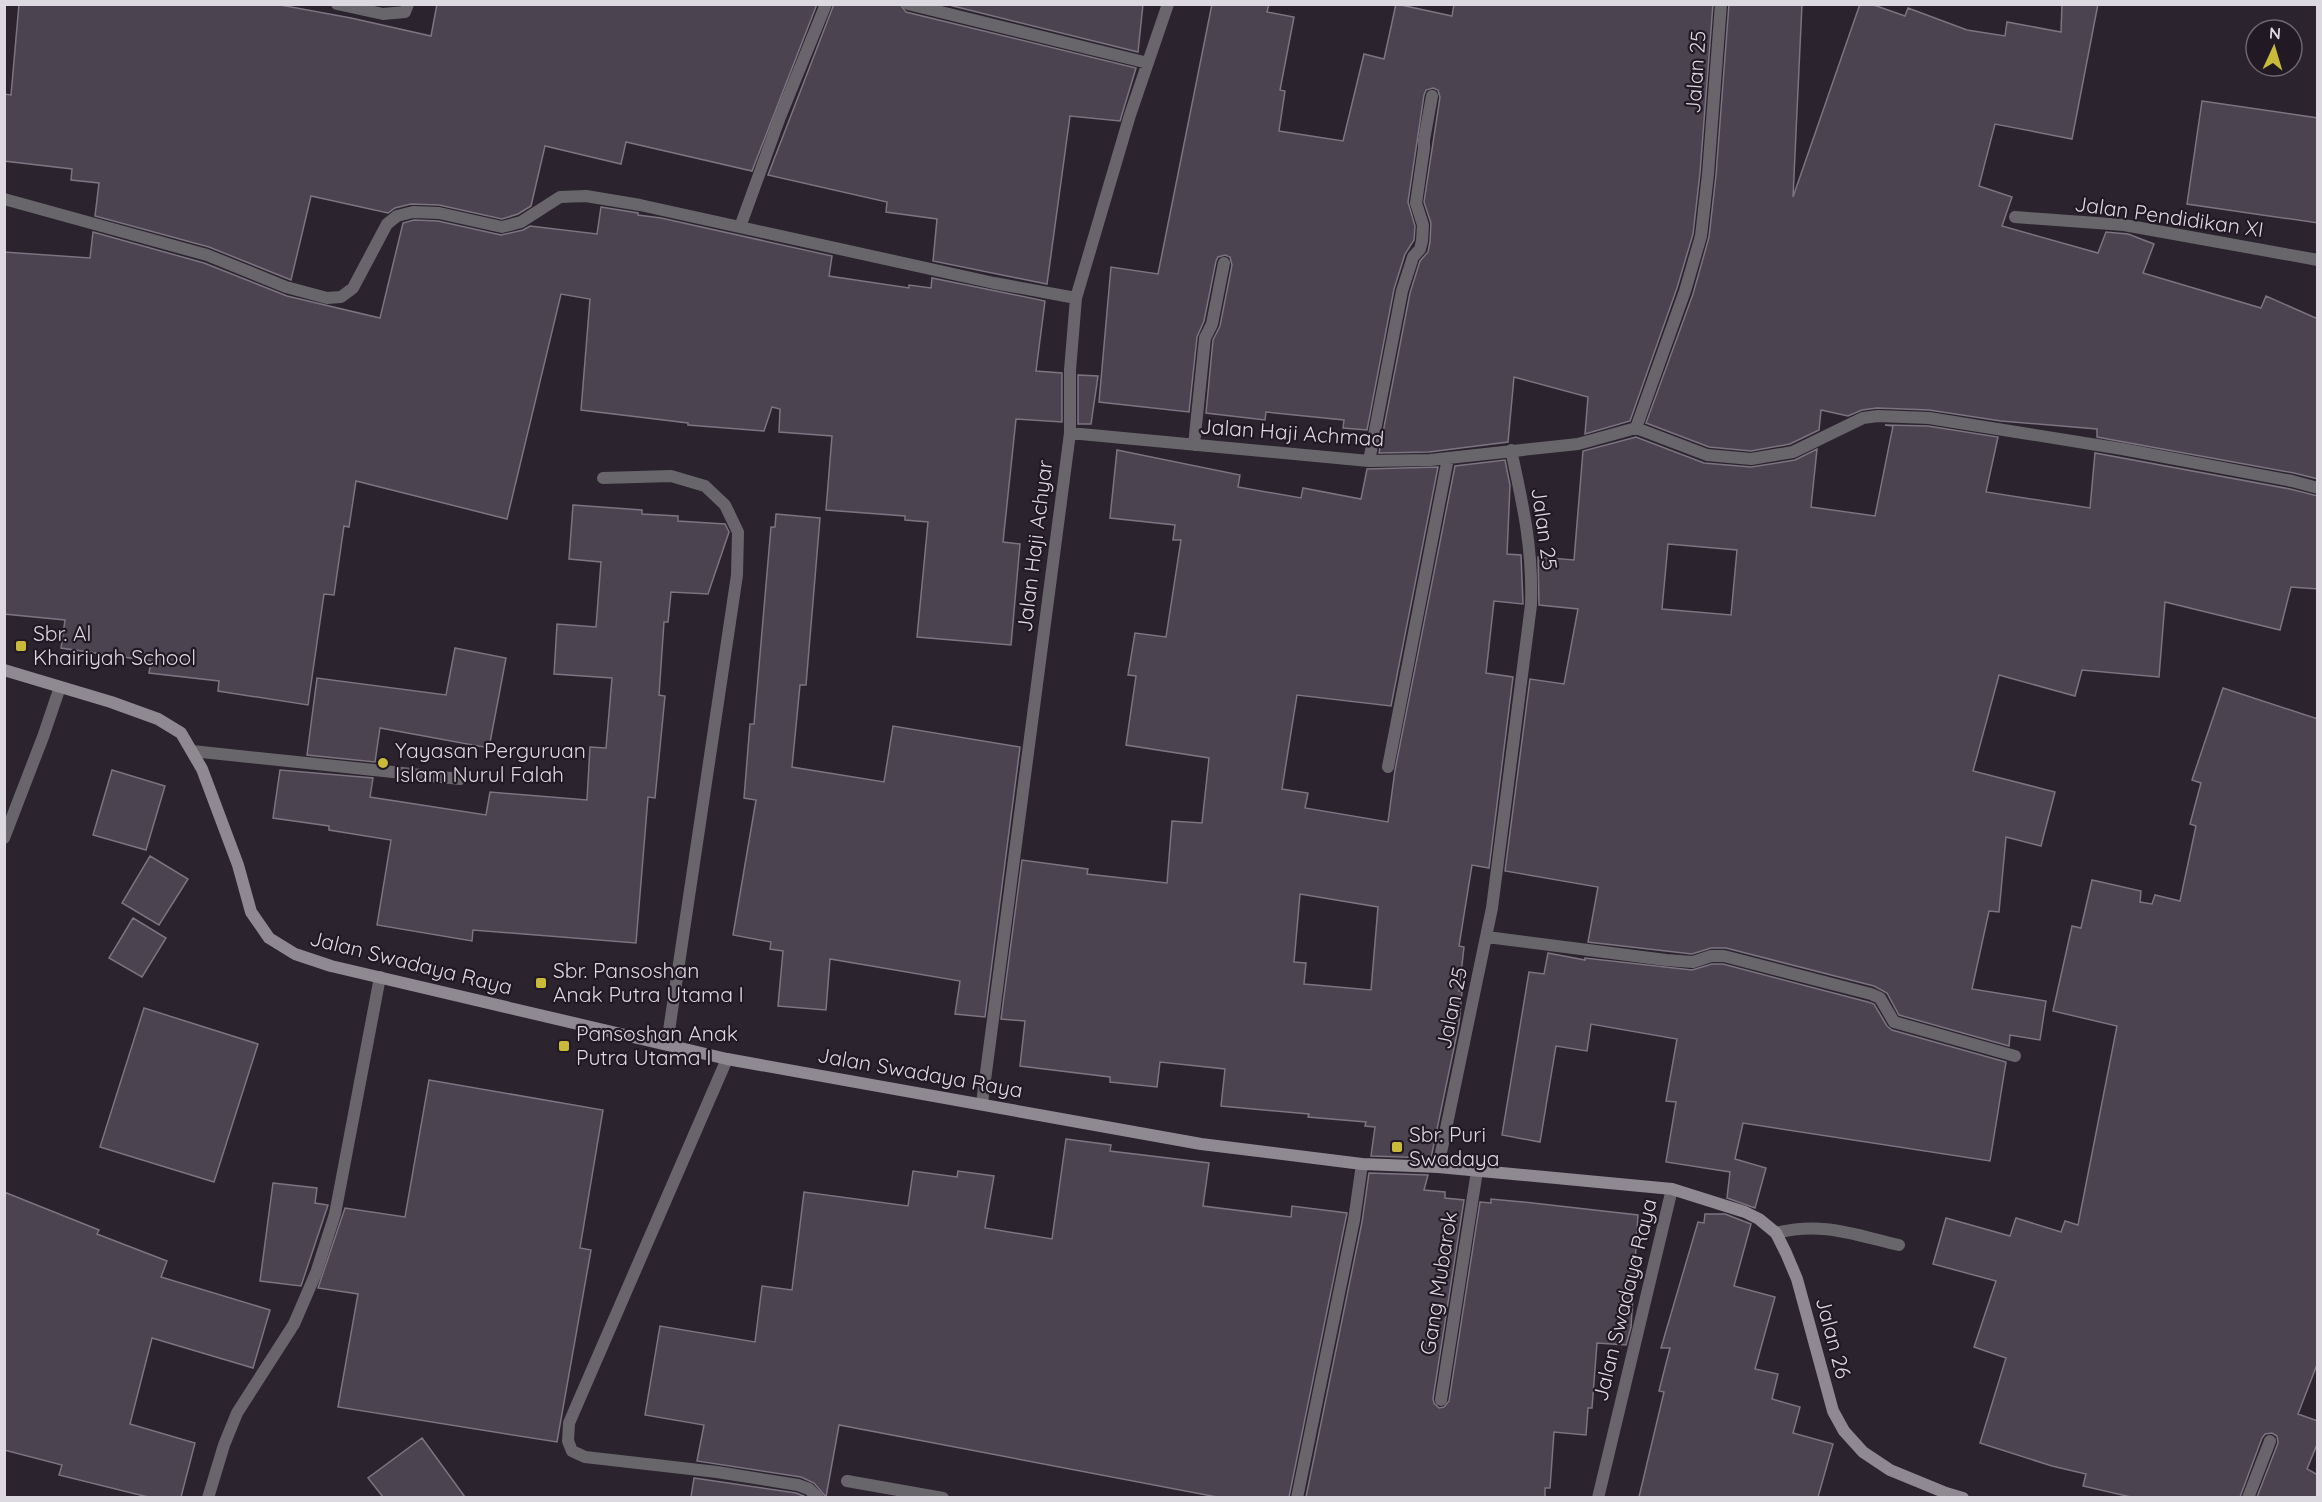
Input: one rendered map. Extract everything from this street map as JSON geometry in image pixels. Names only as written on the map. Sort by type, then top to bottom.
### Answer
[{"type":"street","points":[[337,4],[383,14],[405,12],[408,4]]},
{"type":"street","points":[[740,227],[780,117],[826,4]]},
{"type":"street","points":[[908,4],[1148,63]]},
{"type":"street","name":"Jalan Haji Achyar","points":[[982,1103],[1070,433],[1070,370],[1076,298],[1130,115],[1168,4]]},
{"type":"street","name":"Jalan 25","points":[[1636,428],[1685,291],[1701,236],[1708,174],[1720,4]]},
{"type":"street","points":[[1368,461],[1402,291],[1413,257],[1420,249],[1422,241],[1423,225],[1416,203],[1432,96]]},
{"type":"street","points":[[4,199],[207,255],[286,286],[327,298],[340,297],[352,288],[387,224],[397,216],[413,212],[439,213],[502,227],[520,222],[560,197],[586,196],[1076,298]]},
{"type":"street","name":"Jalan Pendidikan XI","points":[[2015,217],[2124,225],[2318,260]]},
{"type":"street","points":[[1194,445],[1205,338],[1212,324],[1224,263]]},
{"type":"street","points":[[1511,450],[1578,444],[1636,428],[1707,455],[1751,459],[1793,452],[1863,418],[1878,416],[1929,418],[2132,451],[2318,488]]},
{"type":"street","name":"Jalan Haji Achmad","points":[[1070,433],[1368,461],[1448,458],[1511,450]]},
{"type":"street","name":"Jalan 25","points":[[1438,1167],[1487,937],[1531,605],[1532,568],[1527,527],[1511,450]]},
{"type":"street","points":[[1388,767],[1448,458]]},
{"type":"street","points":[[603,478],[671,476],[705,486],[725,505],[738,532],[737,575],[667,1044]]},
{"type":"street","name":"Jalan Swadaya Raya","points":[[4,670],[158,719],[181,733],[202,769],[238,865],[251,912],[269,938],[295,954],[331,966],[727,1059],[1201,1144],[1362,1164],[1438,1167],[1672,1189],[1598,1497]]},
{"type":"street","points":[[4,838],[60,687]]},
{"type":"street","points":[[192,751],[460,779]]},
{"type":"street","points":[[1487,937],[1666,960],[1693,962],[1711,956],[1724,957],[1871,994],[1880,998],[1894,1022],[2015,1056]]},
{"type":"street","points":[[208,1497],[224,1445],[237,1413],[294,1324],[316,1273],[335,1214],[380,977]]},
{"type":"street","points":[[727,1059],[569,1423],[568,1441],[572,1451],[585,1457],[798,1485],[809,1489],[818,1497]]},
{"type":"street","points":[[1297,1497],[1354,1220],[1362,1164]]},
{"type":"street","name":"Gang Mubarok","points":[[1441,1400],[1477,1171]]},
{"type":"street","name":"Jalan 26","points":[[1672,1189],[1745,1212],[1759,1219],[1776,1233],[1797,1279],[1833,1411],[1844,1431],[1863,1452],[1890,1470],[1946,1493],[1963,1497]]},
{"type":"street","points":[[1776,1233],[1797,1228],[1828,1229],[1899,1245]]},
{"type":"street","points":[[2248,1497],[2270,1441]]},
{"type":"street","points":[[848,1481],[944,1497]]},
{"type":"building","points":[[19,4],[275,4],[431,36],[437,4],[817,4],[752,171],[626,142],[621,164],[545,146],[531,206],[518,214],[502,219],[439,205],[411,204],[395,208],[388,213],[311,196],[291,280],[209,247],[95,216],[99,183],[71,180],[72,169],[4,161],[4,94],[11,95]]},
{"type":"building","points":[[834,4],[900,4],[906,12],[1136,68],[1120,121],[1070,116],[1047,284],[933,261],[937,219],[886,212],[887,202],[768,175]]},
{"type":"building","points":[[945,4],[1143,4],[1138,52]]},
{"type":"building","points":[[1212,4],[1269,4],[1267,12],[1294,17],[1280,90],[1285,91],[1279,131],[1343,141],[1364,54],[1384,59],[1396,4],[1452,16],[1454,4],[1713,4],[1693,234],[1677,288],[1630,421],[1585,434],[1588,397],[1514,377],[1508,442],[1429,452],[1379,453],[1410,293],[1420,261],[1428,252],[1430,242],[1431,223],[1424,202],[1440,97],[1438,90],[1433,88],[1426,90],[1424,95],[1408,202],[1415,226],[1414,240],[1405,254],[1394,289],[1367,430],[1343,428],[1344,420],[1266,412],[1265,420],[1206,413],[1213,340],[1220,326],[1232,265],[1230,257],[1225,255],[1218,257],[1216,261],[1204,321],[1197,337],[1189,412],[1099,402],[1111,267],[1158,274]]},
{"type":"building","points":[[1729,4],[1802,4],[1793,197],[1860,4],[1871,4],[1905,16],[1908,8],[1967,30],[2005,36],[2007,22],[2061,32],[2062,4],[2098,4],[2072,139],[1995,124],[1979,186],[2012,197],[2002,226],[2098,253],[2106,232],[2128,234],[2154,244],[2143,273],[2261,308],[2266,296],[2318,319],[2318,479],[2097,437],[2097,429],[2001,421],[1929,410],[1877,408],[1862,410],[1848,416],[1821,410],[1819,430],[1790,444],[1751,451],[1709,447],[1646,423],[1693,294],[1709,237]]},
{"type":"building","points":[[2202,101],[2318,118],[2318,223],[2187,204]]},
{"type":"building","points":[[601,207],[638,213],[638,215],[661,218],[832,256],[829,276],[909,288],[909,285],[931,288],[932,278],[1045,301],[1036,371],[1062,373],[1062,422],[1016,419],[1003,542],[1020,544],[1011,645],[917,637],[928,522],[905,520],[905,516],[826,510],[832,436],[779,432],[780,409],[772,407],[764,431],[688,425],[688,423],[581,410],[590,299],[561,294],[507,519],[356,481],[349,527],[344,526],[334,595],[324,594],[308,705],[218,691],[219,681],[149,673],[151,661],[61,648],[65,620],[4,614],[4,252],[90,258],[93,232],[204,263],[287,296],[380,318],[403,223],[414,220],[438,221],[501,235],[530,226],[597,234]]},
{"type":"building","points":[[1078,375],[1098,376],[1091,424],[1078,424]]},
{"type":"building","points":[[1885,425],[1928,426],[1998,437],[1986,492],[2090,508],[2095,453],[2318,496],[2318,589],[2291,587],[2280,630],[2165,602],[2159,677],[2082,670],[2075,696],[1999,675],[1973,771],[2055,792],[2041,846],[2006,837],[1999,912],[1989,911],[1972,989],[2046,1001],[2040,1040],[2010,1035],[2009,1046],[1899,1015],[1887,993],[1874,986],[1726,948],[1711,948],[1692,954],[1588,942],[1598,887],[1505,871],[1530,679],[1564,684],[1578,609],[1539,605],[1538,557],[1574,560],[1583,451],[1636,437],[1704,463],[1751,467],[1795,460],[1817,449],[1811,507],[1875,516],[1893,426]],"holes":[[[1668,544],[1737,550],[1731,615],[1662,609]]]},
{"type":"building","points":[[1117,450],[1240,475],[1238,487],[1301,498],[1303,488],[1361,499],[1367,469],[1438,467],[1391,706],[1297,695],[1282,789],[1308,793],[1305,808],[1388,822],[1395,770],[1455,466],[1505,460],[1510,485],[1507,554],[1521,555],[1523,604],[1494,601],[1486,673],[1513,677],[1489,868],[1472,865],[1459,946],[1464,947],[1459,991],[1462,991],[1459,1024],[1431,1158],[1371,1156],[1375,1127],[1365,1126],[1366,1122],[1221,1106],[1225,1069],[1160,1062],[1157,1087],[1110,1082],[1110,1077],[1020,1066],[1025,1021],[1001,1019],[1022,860],[1088,869],[1087,874],[1167,883],[1172,821],[1202,823],[1209,758],[1126,745],[1136,676],[1128,675],[1135,633],[1166,637],[1181,540],[1173,540],[1175,525],[1110,518]],"holes":[[[1300,894],[1378,907],[1371,990],[1304,984],[1306,963],[1294,962]]]},
{"type":"building","points":[[573,505],[642,510],[642,514],[678,516],[678,521],[725,524],[729,532],[708,594],[671,592],[668,622],[664,622],[659,695],[665,696],[655,798],[648,797],[636,943],[473,930],[472,941],[377,925],[391,840],[329,830],[329,826],[273,818],[280,770],[373,778],[370,797],[486,815],[490,792],[587,800],[590,747],[606,748],[612,678],[554,674],[557,624],[596,627],[601,562],[569,559]]},
{"type":"building","points":[[776,514],[820,518],[806,685],[800,685],[792,767],[884,782],[893,726],[1020,747],[985,1017],[955,1014],[960,981],[830,959],[826,1010],[778,1006],[783,951],[770,949],[771,942],[733,935],[756,800],[744,798],[750,724],[754,724],[771,527],[775,527]]},
{"type":"building","points":[[455,648],[506,658],[489,748],[380,728],[375,762],[307,755],[317,678],[446,695]]},
{"type":"building","points":[[2223,688],[2318,719],[2318,1362],[2298,1414],[2318,1421],[2318,1442],[2307,1469],[2318,1475],[2318,1497],[2257,1497],[2278,1443],[2277,1436],[2272,1433],[2265,1434],[2262,1438],[2240,1497],[2131,1497],[2083,1486],[2086,1474],[2052,1466],[1980,1443],[2006,1358],[1974,1347],[1996,1281],[1933,1264],[1946,1218],[2010,1236],[2016,1218],[2061,1232],[2065,1221],[2078,1225],[2117,1026],[2053,1011],[2072,926],[2081,928],[2092,880],[2141,891],[2140,902],[2152,904],[2155,895],[2180,901],[2196,826],[2190,824],[2201,783],[2192,780]]},
{"type":"building","points":[[112,770],[165,786],[146,850],[93,835]]},
{"type":"building","points":[[150,856],[188,879],[159,925],[122,903]]},
{"type":"building","points":[[133,918],[166,938],[142,977],[109,958]]},
{"type":"building","points":[[1548,953],[1585,960],[1585,958],[1692,970],[1712,964],[1723,964],[1874,1004],[1887,1026],[1892,1030],[2006,1062],[1990,1161],[1743,1123],[1735,1159],[1766,1168],[1755,1208],[1727,1198],[1730,1172],[1666,1162],[1676,1102],[1666,1101],[1677,1039],[1591,1024],[1587,1051],[1556,1046],[1540,1142],[1502,1135],[1529,972],[1544,974]]},
{"type":"building","points":[[144,1008],[258,1044],[214,1182],[100,1147]]},
{"type":"building","points":[[429,1080],[603,1110],[580,1248],[591,1250],[557,1442],[338,1407],[358,1294],[318,1288],[345,1208],[405,1217]]},
{"type":"building","points":[[1066,1139],[1111,1145],[1110,1151],[1209,1163],[1203,1206],[1291,1217],[1292,1206],[1347,1213],[1289,1497],[1217,1497],[839,1425],[826,1497],[814,1483],[801,1477],[697,1461],[704,1425],[645,1415],[660,1326],[755,1342],[762,1286],[792,1290],[804,1192],[908,1206],[913,1171],[957,1177],[958,1171],[994,1176],[985,1228],[1052,1239]]},
{"type":"building","points":[[1369,1173],[1428,1175],[1424,1190],[1445,1192],[1445,1198],[1464,1200],[1433,1399],[1439,1408],[1444,1407],[1449,1401],[1480,1202],[1491,1203],[1491,1199],[1638,1215],[1631,1327],[1626,1345],[1597,1343],[1592,1408],[1588,1408],[1586,1435],[1554,1432],[1550,1488],[1545,1488],[1545,1497],[1306,1497],[1362,1222]]},
{"type":"building","points":[[273,1183],[317,1188],[315,1203],[328,1205],[301,1286],[260,1281]]},
{"type":"building","points":[[4,1192],[99,1230],[97,1234],[167,1261],[161,1277],[270,1310],[253,1368],[152,1338],[130,1424],[195,1443],[181,1497],[148,1497],[59,1475],[62,1465],[4,1450]]},
{"type":"building","points":[[1705,1214],[1725,1214],[1751,1224],[1734,1286],[1775,1297],[1755,1369],[1778,1374],[1772,1399],[1800,1407],[1793,1433],[1833,1444],[1818,1497],[1639,1497],[1664,1392],[1659,1391],[1670,1348],[1661,1348],[1698,1222],[1704,1223]]},
{"type":"building","points":[[422,1438],[465,1497],[383,1497],[368,1478]]},
{"type":"building","points":[[694,1478],[796,1493],[806,1497],[691,1497]]},
{"type":"place","name":"Sbr. Al Khairiyah School","points":[[21,646]]},
{"type":"place","name":"Yayasan Perguruan Islam Nurul Falah","points":[[383,763]]},
{"type":"place","name":"Sbr. Pansoshan Anak Putra Utama I","points":[[541,983]]},
{"type":"place","name":"Pansoshan Anak Putra Utama I","points":[[564,1046]]},
{"type":"place","name":"Sbr. Puri Swadaya","points":[[1397,1147]]}]
